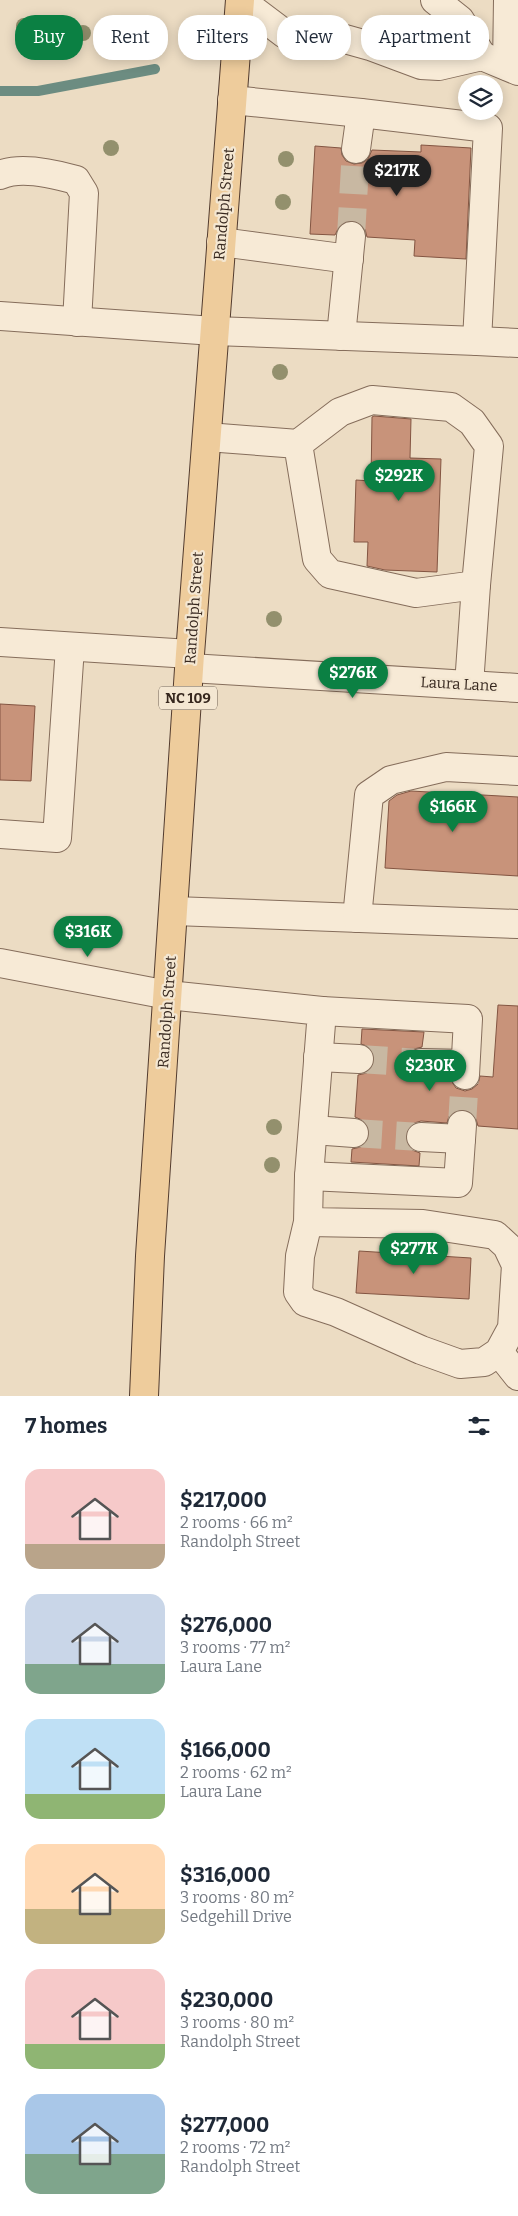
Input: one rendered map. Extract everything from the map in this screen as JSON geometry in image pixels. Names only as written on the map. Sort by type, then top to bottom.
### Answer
[{"type":"main road","name":"Randolph Street","points":[[144,1396],[150,1256],[190,661],[240,0]]},
{"type":"street","points":[[236,0],[240,0],[285,34],[345,39],[361,43]]},
{"type":"street","points":[[435,0],[454,15]]},
{"type":"street","points":[[489,59],[513,69],[508,0]]},
{"type":"street","points":[[407,60],[420,65],[439,66],[465,60]]},
{"type":"street","points":[[232,100],[488,128],[477,341]]},
{"type":"street","points":[[356,149],[361,113]]},
{"type":"street","points":[[0,175],[7,172],[50,173],[76,180],[84,193],[77,322]]},
{"type":"street","points":[[221,242],[350,248],[341,336]]},
{"type":"street","points":[[0,316],[214,332],[518,343]]},
{"type":"street","points":[[207,437],[298,444],[340,412],[372,400],[451,407],[472,422],[489,446],[469,685]]},
{"type":"street","points":[[298,444],[316,559],[330,574],[416,594],[476,585]]},
{"type":"street","name":"Laura Lane","points":[[0,642],[70,646],[190,661],[518,688]]},
{"type":"street","points":[[0,834],[56,838],[70,646]]},
{"type":"street","points":[[357,918],[369,795],[390,780],[446,767],[518,772]]},
{"type":"street","points":[[174,911],[518,924]]},
{"type":"street","points":[[0,963],[168,995],[322,1011],[468,1019],[465,1070],[421,1063]]},
{"type":"street","points":[[308,1222],[423,1224],[495,1235],[507,1246],[516,1265],[512,1328],[498,1352],[484,1362],[460,1364],[420,1350],[336,1312],[305,1302],[298,1292],[300,1256],[308,1222],[322,1011]]},
{"type":"street","points":[[318,1057],[359,1059]]},
{"type":"street","points":[[313,1130],[354,1133]]},
{"type":"street","points":[[310,1176],[458,1183],[461,1132],[421,1137]]},
{"type":"street","points":[[498,1352],[518,1376]]},
{"type":"building","points":[[421,145],[471,148],[466,259],[414,256],[415,240],[367,237],[365,229],[353,221],[345,222],[339,227],[335,235],[310,234],[315,146],[341,148],[342,155],[346,161],[354,164],[362,163],[368,159],[372,150],[421,152]]},
{"type":"building","points":[[372,417],[411,419],[410,458],[441,459],[437,572],[385,570],[367,566],[368,542],[354,542],[356,480],[371,481]]},
{"type":"building","points":[[0,704],[35,706],[31,781],[0,780]]},
{"type":"building","points":[[411,791],[518,797],[518,876],[385,868],[389,801],[397,795]]},
{"type":"building","points":[[498,1005],[518,1006],[518,1129],[478,1126],[471,1112],[464,1110],[456,1111],[449,1116],[447,1123],[421,1121],[414,1123],[408,1128],[405,1136],[407,1144],[412,1150],[420,1153],[419,1166],[351,1162],[352,1149],[361,1147],[367,1142],[369,1135],[368,1126],[362,1120],[355,1117],[358,1075],[367,1073],[375,1060],[373,1051],[361,1044],[362,1029],[424,1032],[422,1047],[414,1049],[407,1055],[405,1063],[408,1071],[412,1076],[420,1079],[450,1079],[456,1088],[465,1091],[472,1089],[478,1084],[480,1076],[493,1077]]},
{"type":"building","points":[[359,1251],[471,1258],[469,1299],[356,1293]]},
{"type":"waterway","points":[[0,91],[38,91],[155,69]]},
{"type":"tunnel","points":[[351,236],[356,149]]},
{"type":"tunnel","points":[[359,1059],[421,1063]]},
{"type":"tunnel","points":[[462,1125],[465,1075]]},
{"type":"tunnel","points":[[354,1133],[421,1137]]}]
